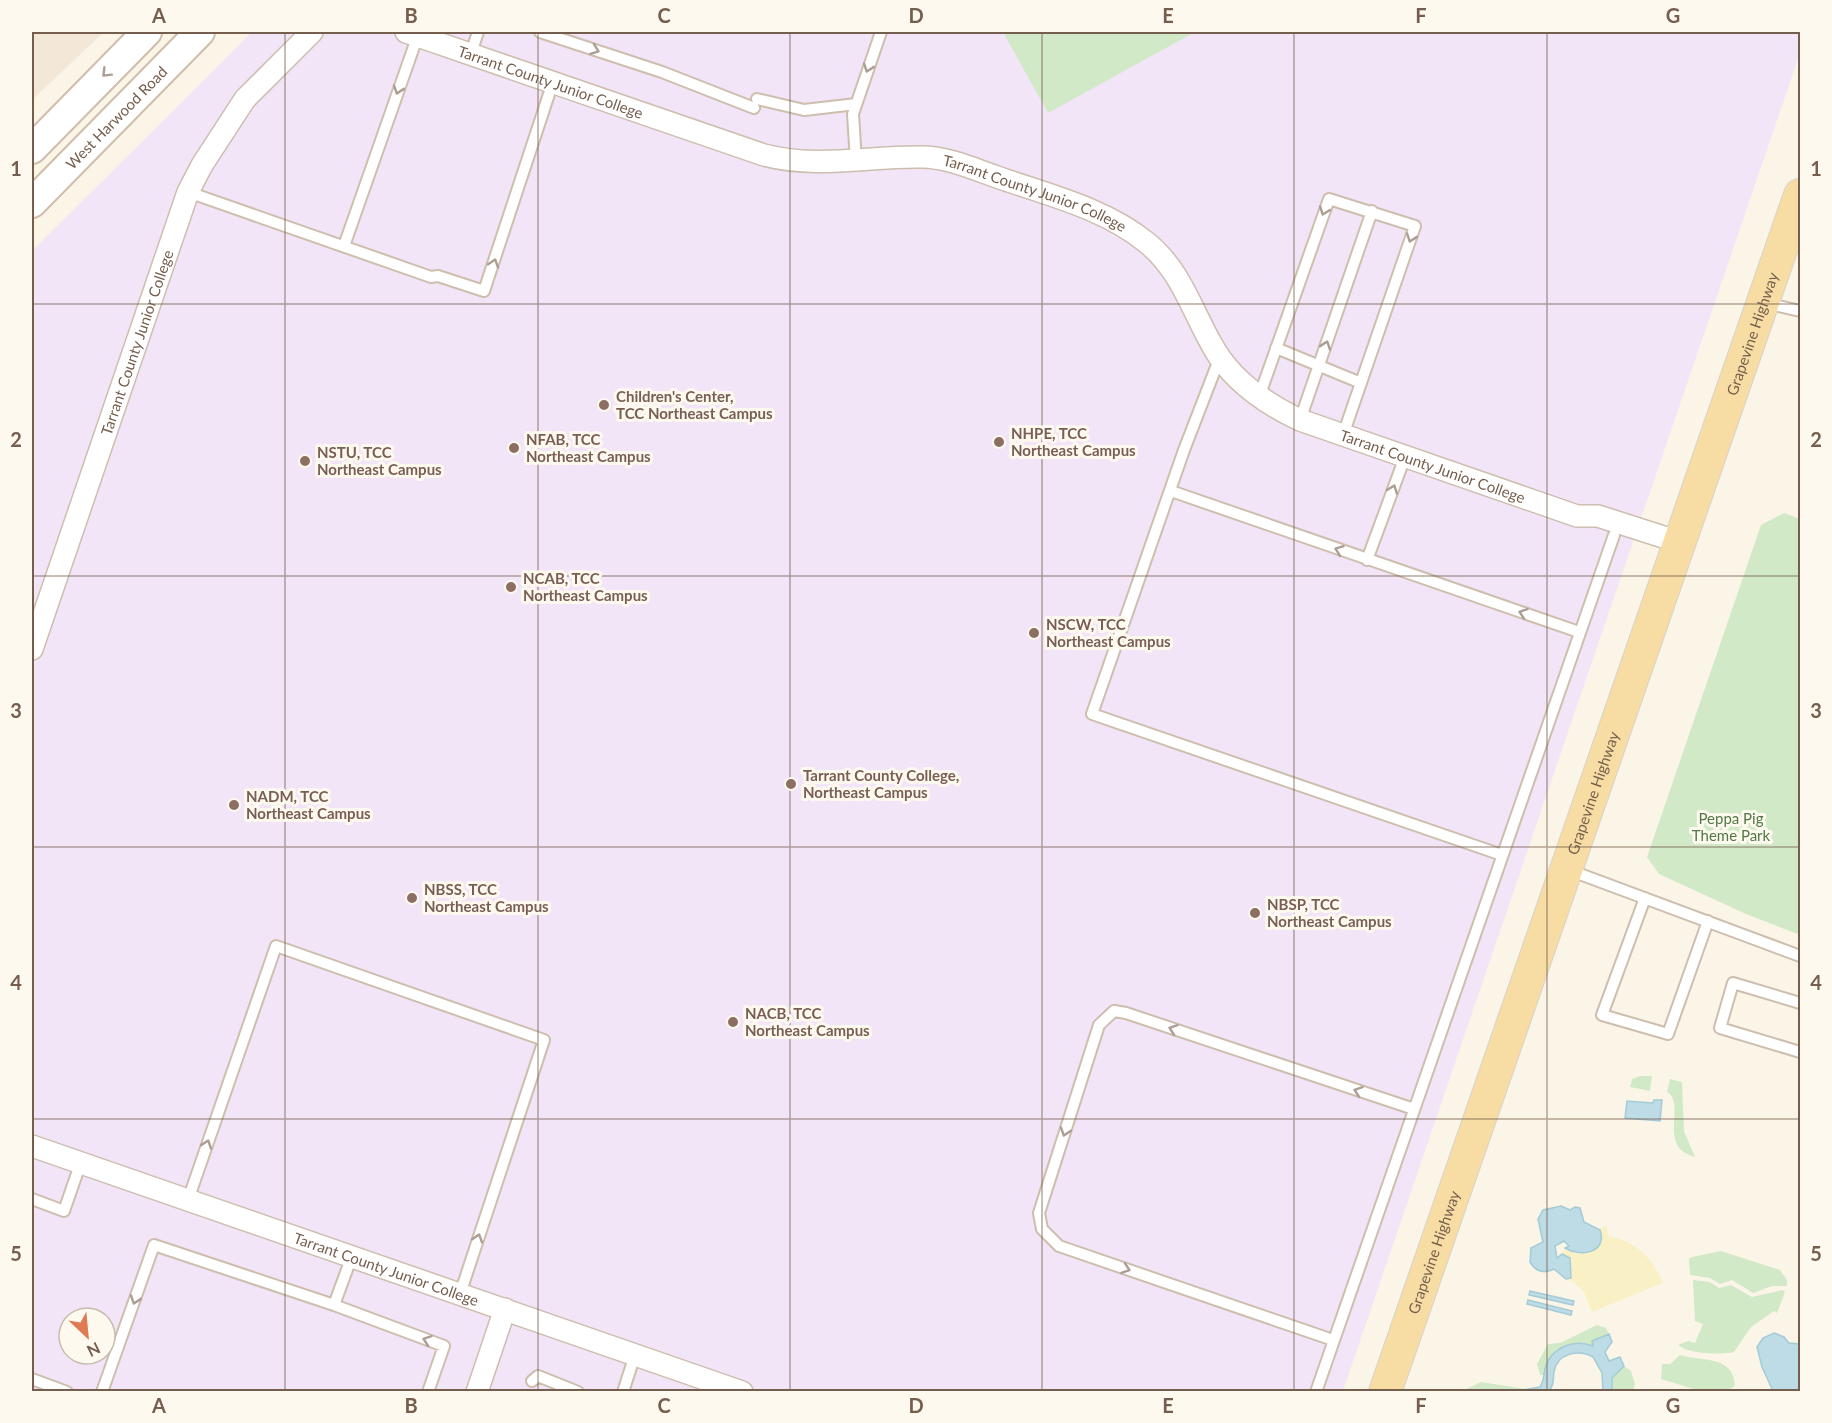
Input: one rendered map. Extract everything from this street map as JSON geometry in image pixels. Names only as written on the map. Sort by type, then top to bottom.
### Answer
[{"type":"main road","points":[[32,149],[147,32]]},
{"type":"main road","name":"West Harwood Road","points":[[32,203],[200,32]]},
{"type":"main road","name":"Grapevine Highway","points":[[1385,1392],[1800,195]]},
{"type":"street","name":"Tarrant County Junior College","points":[[32,649],[37,617],[188,192],[202,165],[244,99],[312,32]]},
{"type":"street","name":"Tarrant County Junior College","points":[[412,33],[764,156],[816,164],[925,156],[1115,221],[1148,244],[1175,274],[1220,357],[1259,397],[1300,420],[1577,516],[1593,528],[1677,549]]},
{"type":"street","name":"Tarrant County Junior College","points":[[1577,516],[1598,516],[1677,549]]},
{"type":"street","name":"Tarrant County Junior College","points":[[32,1146],[742,1392]]},
{"type":"street","points":[[477,1392],[505,1309]]},
{"type":"lane","points":[[471,53],[478,32]]},
{"type":"lane","points":[[540,32],[756,103],[804,110],[856,104]]},
{"type":"lane","points":[[856,161],[852,121],[881,32]]},
{"type":"lane","points":[[344,246],[412,33]]},
{"type":"lane","points":[[188,192],[431,277],[438,276],[484,291],[553,82]]},
{"type":"lane","points":[[1259,397],[1329,199],[1415,226],[1343,435]]},
{"type":"lane","points":[[1300,420],[1372,211]]},
{"type":"lane","points":[[1763,303],[1800,311]]},
{"type":"lane","points":[[1276,348],[1361,383]]},
{"type":"lane","points":[[1220,357],[1092,714],[1502,855]]},
{"type":"lane","points":[[1367,560],[1405,457]]},
{"type":"lane","points":[[1171,491],[1579,632]]},
{"type":"lane","points":[[1316,1392],[1614,535]]},
{"type":"lane","points":[[1566,869],[1800,956]]},
{"type":"lane","points":[[1645,898],[1602,1015],[1668,1034],[1708,921]]},
{"type":"lane","points":[[188,1200],[276,946],[544,1040],[460,1294]]},
{"type":"lane","points":[[1800,1003],[1733,983],[1720,1028],[1800,1052]]},
{"type":"lane","points":[[1333,1340],[1059,1246],[1042,1229],[1039,1213],[1099,1025],[1114,1011],[1126,1013],[1414,1109]]},
{"type":"lane","points":[[32,1199],[64,1210],[81,1162]]},
{"type":"lane","points":[[102,1392],[154,1245],[334,1305],[444,1346],[428,1392]]},
{"type":"lane","points":[[334,1305],[352,1256]]},
{"type":"lane","points":[[623,1392],[635,1354]]},
{"type":"lane","points":[[532,1381],[538,1376],[577,1391]]},
{"type":"lane","points":[[32,1379],[67,1392]]},
{"type":"shaded area","points":[[32,32],[104,32],[32,100]]},
{"type":"shaded area","name":"Tarrant County College, Northeast Campus","points":[[252,32],[1800,32],[1800,53],[1343,1391],[32,1392],[32,251]]},
{"type":"green space","points":[[1003,32],[1195,32],[1048,113]]},
{"type":"green space","name":"Peppa Pig Theme Park","points":[[1784,513],[1800,519],[1800,935],[1746,914],[1659,874],[1647,857],[1761,525]]},
{"type":"green space","points":[[1652,1076],[1650,1091],[1630,1087],[1632,1079]]},
{"type":"green space","points":[[1670,1079],[1682,1082],[1684,1131],[1695,1157],[1683,1152],[1674,1135],[1674,1105],[1667,1092]]},
{"type":"green space","points":[[1721,1251],[1780,1270],[1787,1280],[1787,1286],[1772,1286],[1753,1293],[1732,1280],[1720,1284],[1710,1278],[1690,1275],[1689,1259]]},
{"type":"green space","points":[[1693,1280],[1710,1282],[1719,1288],[1731,1285],[1752,1297],[1782,1290],[1785,1292],[1777,1313],[1774,1311],[1751,1327],[1734,1352],[1696,1352],[1678,1345],[1688,1341],[1695,1343],[1703,1324],[1695,1321]]},
{"type":"green space","points":[[1597,1325],[1606,1328],[1609,1334],[1592,1341],[1594,1347],[1581,1343],[1546,1365],[1544,1375],[1540,1375],[1537,1364],[1548,1344],[1560,1343]]},
{"type":"green space","points":[[1680,1355],[1722,1364],[1733,1376],[1735,1386],[1730,1389],[1735,1391],[1700,1391],[1661,1379],[1662,1364],[1670,1364]]},
{"type":"green space","points":[[1624,1366],[1631,1371],[1635,1384],[1633,1391],[1612,1392],[1612,1378]]},
{"type":"green space","points":[[1481,1382],[1526,1389],[1516,1392],[1460,1392]]},
{"type":"sand","points":[[1606,1225],[1609,1237],[1627,1242],[1649,1259],[1663,1283],[1592,1312],[1584,1292],[1575,1283],[1566,1279],[1571,1278],[1570,1258],[1562,1254],[1565,1248],[1575,1254],[1602,1241],[1599,1230]]},
{"type":"water","points":[[1654,1100],[1662,1100],[1660,1121],[1625,1118],[1627,1101],[1653,1103]]},
{"type":"water","points":[[1561,1206],[1570,1210],[1575,1207],[1580,1208],[1584,1222],[1600,1230],[1601,1238],[1596,1249],[1584,1253],[1565,1248],[1569,1246],[1564,1241],[1555,1246],[1557,1258],[1562,1254],[1570,1258],[1571,1278],[1566,1279],[1554,1269],[1544,1272],[1538,1270],[1530,1262],[1531,1248],[1543,1242],[1538,1219],[1543,1210]]},
{"type":"water","points":[[1530,1291],[1574,1301],[1573,1305],[1529,1295]]},
{"type":"water","points":[[1528,1300],[1572,1311],[1571,1315],[1527,1304]]},
{"type":"water","points":[[1774,1333],[1784,1337],[1789,1343],[1800,1344],[1800,1391],[1773,1391],[1762,1367],[1757,1347],[1763,1338]]},
{"type":"water","points":[[1609,1334],[1612,1342],[1605,1352],[1609,1361],[1620,1357],[1624,1366],[1612,1378],[1612,1391],[1603,1391],[1602,1373],[1593,1357],[1575,1353],[1559,1361],[1549,1391],[1516,1391],[1540,1387],[1546,1365],[1554,1353],[1560,1349],[1579,1343],[1593,1346],[1592,1341]]},
{"type":"place","name":"Children's Center, TCC Northeast Campus","points":[[604,405]]},
{"type":"place","name":"NHPE, TCC Northeast Campus","points":[[999,442]]},
{"type":"place","name":"NFAB, TCC Northeast Campus","points":[[514,448]]},
{"type":"place","name":"NSTU, TCC Northeast Campus","points":[[305,461]]},
{"type":"place","name":"NCAB, TCC Northeast Campus","points":[[511,587]]},
{"type":"place","name":"NSCW, TCC Northeast Campus","points":[[1034,633]]},
{"type":"place","name":"Tarrant County College, Northeast Campus","points":[[791,784]]},
{"type":"place","name":"NADM, TCC Northeast Campus","points":[[234,805]]},
{"type":"place","name":"NBSS, TCC Northeast Campus","points":[[412,898]]},
{"type":"place","name":"NBSP, TCC Northeast Campus","points":[[1255,913]]},
{"type":"place","name":"NACB, TCC Northeast Campus","points":[[733,1022]]}]
